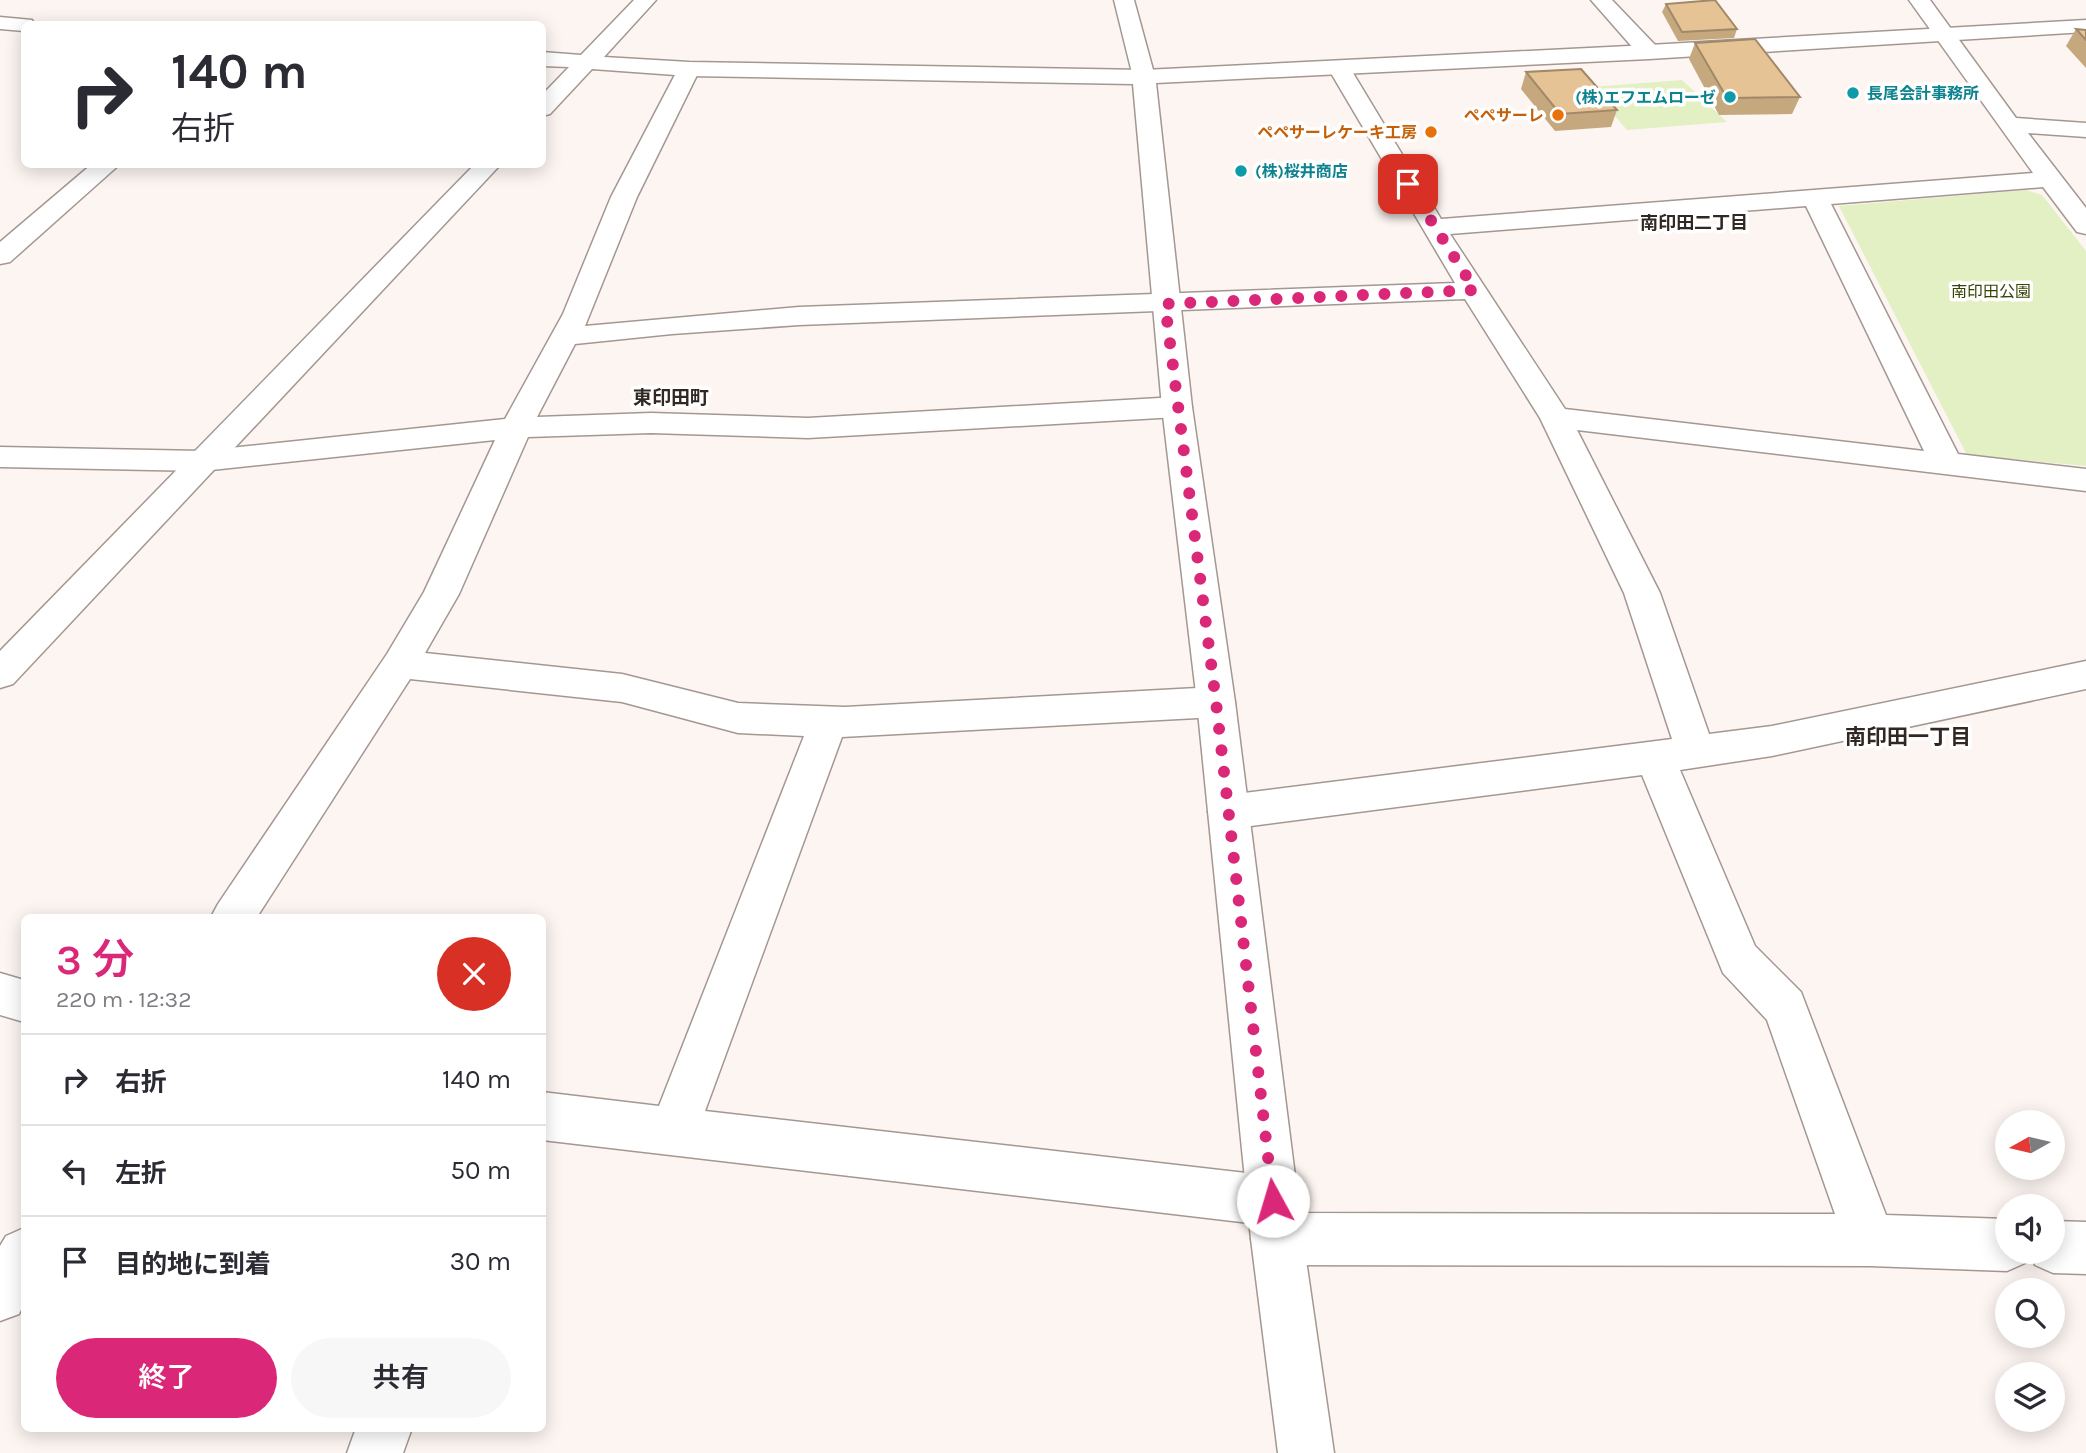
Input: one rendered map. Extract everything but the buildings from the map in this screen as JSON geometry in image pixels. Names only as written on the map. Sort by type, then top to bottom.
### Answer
[{"type":"street","points":[[546,105],[646,0]]},
{"type":"street","points":[[1124,0],[1144,77],[1177,407],[1216,702],[1275,1220],[1306,1453]]},
{"type":"street","points":[[1601,0],[1649,52]]},
{"type":"street","points":[[1919,0],[2008,125],[2086,226]]},
{"type":"street","points":[[0,23],[21,25]]},
{"type":"street","points":[[546,59],[689,69],[1144,77],[1649,52],[2086,26]]},
{"type":"street","points":[[1339,68],[1433,227],[1555,418],[1642,593],[1675,755],[1739,959],[1785,1007],[1870,1240]]},
{"type":"street","points":[[235,914],[400,664],[441,594],[516,428],[577,314],[624,197],[689,69]]},
{"type":"street","points":[[2008,125],[2086,130]]},
{"type":"street","points":[[0,256],[103,168]]},
{"type":"street","points":[[0,674],[485,168]]},
{"type":"street","points":[[1433,227],[2049,179]]},
{"type":"street","points":[[1815,198],[1947,465]]},
{"type":"street","points":[[564,337],[671,325],[799,316],[1475,290]]},
{"type":"street","points":[[0,457],[202,461],[516,428],[651,424],[808,428],[1177,407]]},
{"type":"street","points":[[1555,418],[2086,480]]},
{"type":"street","points":[[400,664],[622,688],[738,718],[829,721],[1216,702]]},
{"type":"street","points":[[1228,812],[1342,800],[1772,741],[2084,679]]},
{"type":"street","points":[[673,1133],[829,721]]},
{"type":"street","points":[[0,994],[21,1000]]},
{"type":"street","points":[[546,1117],[1275,1220],[1995,1245]]},
{"type":"street","points":[[2065,1247],[2086,1248]]},
{"type":"street","points":[[0,1295],[21,1259]]},
{"type":"street","points":[[374,1453],[382,1432]]},
{"type":"green space","points":[[1682,80],[1727,122],[1627,130],[1590,87]]},
{"type":"green space","name":"南印田公園","points":[[2026,190],[2042,195],[2086,251],[2086,466],[1967,455],[1839,206]]},
{"type":"place","name":"長尾会計事務所","points":[[1853,93]]},
{"type":"place","name":"(株)エフエムローゼ","points":[[1730,97]]},
{"type":"place","name":"ぺぺサーレ","points":[[1558,115]]},
{"type":"place","name":"ペペサーレケーキ工房","points":[[1431,132]]},
{"type":"place","name":"(株)桜井商店","points":[[1241,171]]},
{"type":"district","name":"南印田二丁目","points":[[1694,223]]},
{"type":"district","name":"東印田町","points":[[671,397]]},
{"type":"district","name":"南印田一丁目","points":[[1908,737]]},
{"type":"route","points":[[1273,1201],[1216,702],[1165,304],[1475,290],[1408,184]]}]
